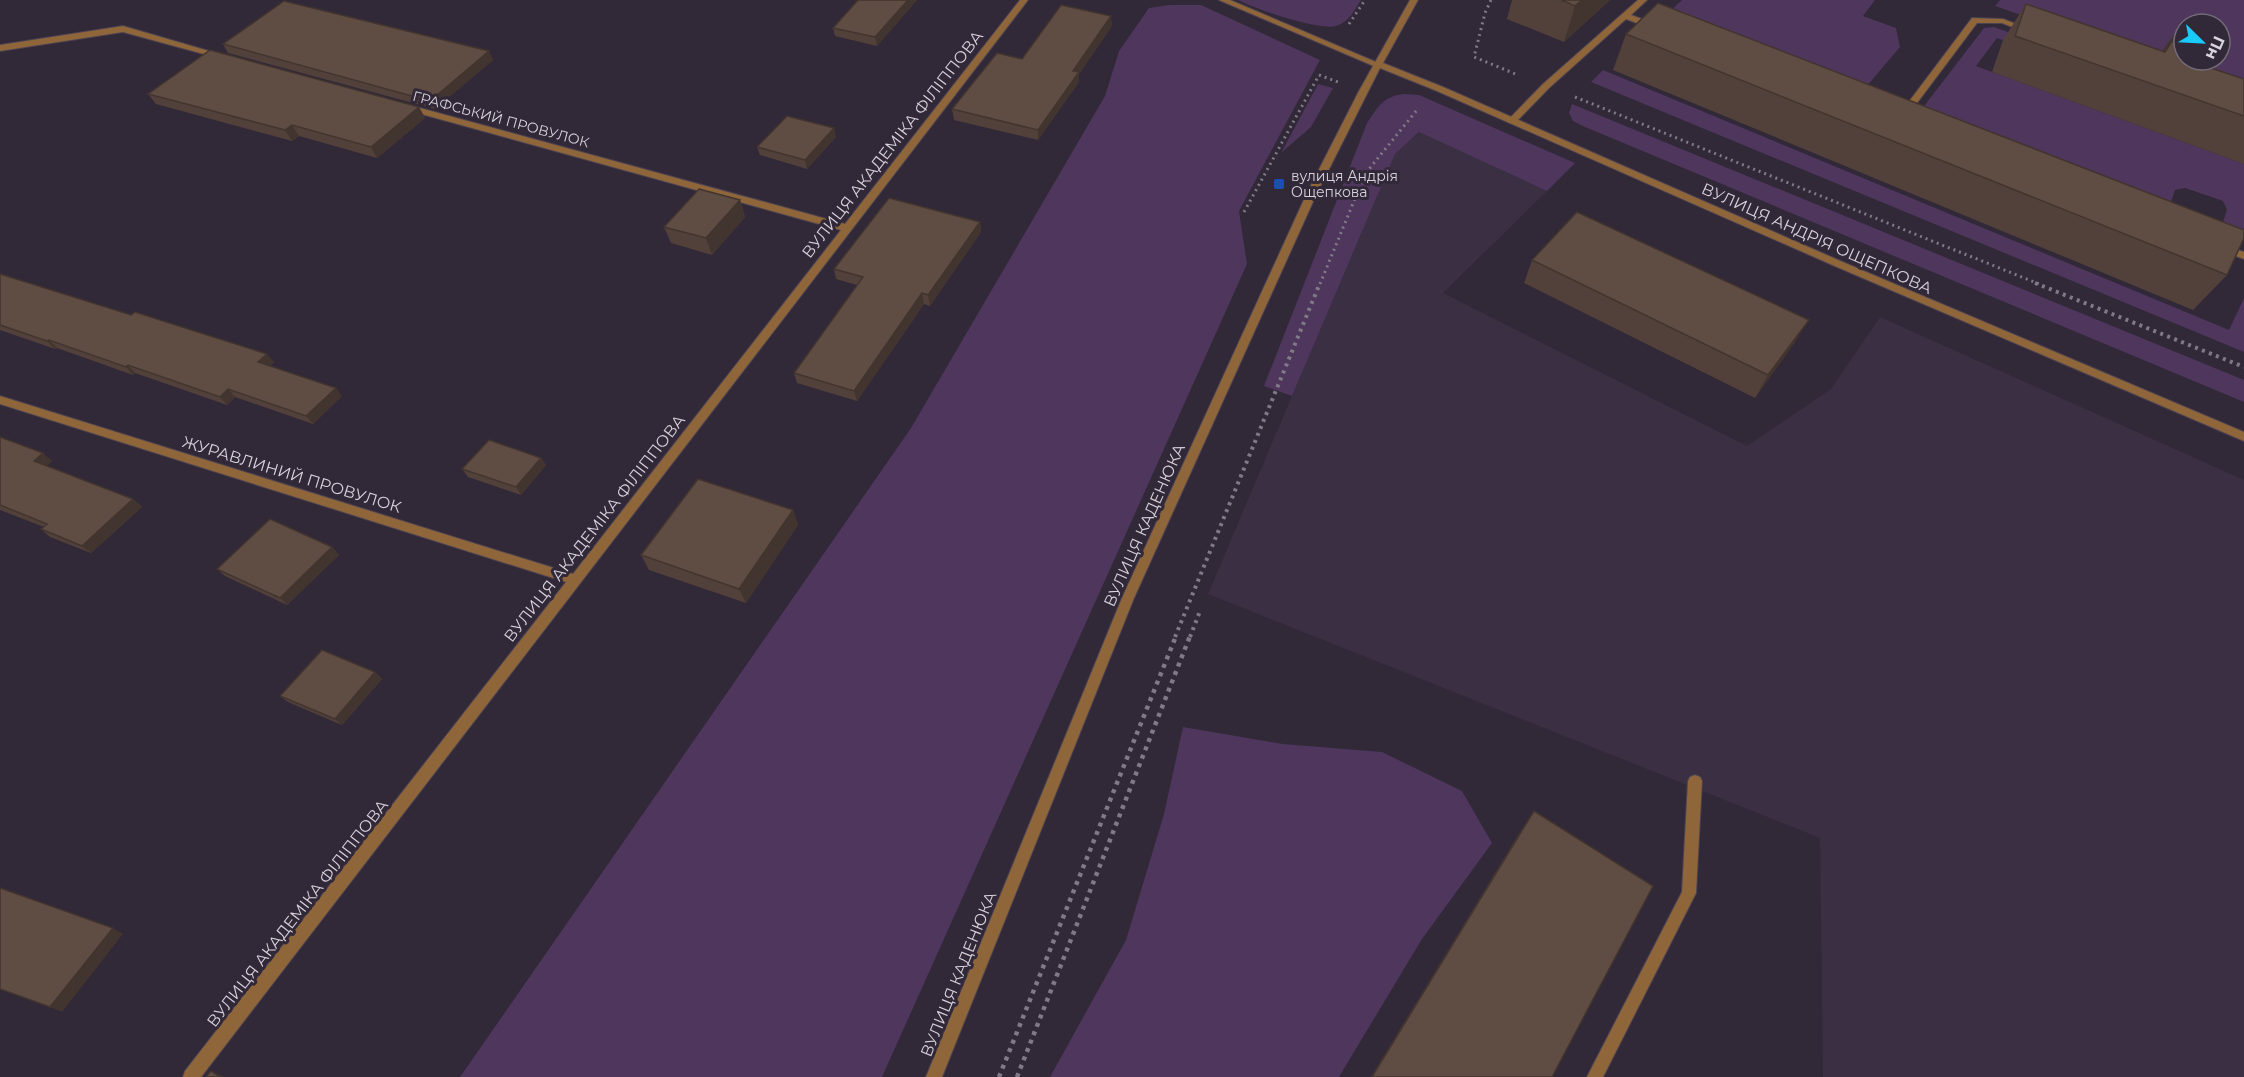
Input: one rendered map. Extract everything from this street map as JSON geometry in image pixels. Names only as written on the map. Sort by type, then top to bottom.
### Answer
[{"type":"street","name":"ВУЛИЦЯ АКАДЕМІКА ФІЛІППОВА","points":[[191,1077],[1024,0]]},
{"type":"street","name":"ВУЛИЦЯ АНДРІЯ ОЩЕПКОВА","points":[[1222,0],[1440,89],[1841,266],[2244,437]]},
{"type":"street","name":"ВУЛИЦЯ КАДЕНЮКА","points":[[934,1077],[1128,598],[1312,193],[1414,0]]},
{"type":"street","points":[[1512,121],[1546,86],[1643,0]]},
{"type":"street","points":[[1626,16],[1658,28]]},
{"type":"street","points":[[1909,126],[1899,122],[1975,20],[2002,21],[2036,33]]},
{"type":"street","points":[[2,50],[123,29],[227,58]]},
{"type":"street","name":"ГРАФСЬКИЙ ПРОВУЛОК","points":[[399,105],[847,228]]},
{"type":"street","points":[[2213,244],[2244,256]]},
{"type":"street","name":"ЖУРАВЛИНИЙ ПРОВУЛОК","points":[[0,400],[575,580]]},
{"type":"street","points":[[1595,1077],[1689,893],[1695,781]]},
{"type":"path","points":[[1245,212],[1335,45],[1365,0]]},
{"type":"path","points":[[1491,0],[1485,13],[1474,57],[2244,367]]},
{"type":"path","points":[[999,1077],[1180,625],[1365,174],[1417,110]]},
{"type":"path","points":[[1017,1077],[1200,612]]},
{"type":"shaded area","points":[[1238,0],[1361,0],[1351,16],[1344,22],[1328,27],[1287,18]]},
{"type":"shaded area","points":[[1682,0],[1875,0],[1863,16],[1896,28],[1900,47],[1861,93],[1665,16]]},
{"type":"shaded area","points":[[2000,0],[2244,0],[2244,92],[2186,72],[2232,72],[2232,12],[2172,12],[2172,67],[1995,6]]},
{"type":"shaded area","points":[[1169,5],[1201,5],[1320,60],[1239,211],[1247,264],[882,1077],[460,1077],[911,428],[1105,96],[1119,51],[1149,8]]},
{"type":"shaded area","points":[[1994,27],[2039,43],[2034,51],[1997,38],[1976,66],[2244,164],[2244,240],[2231,235],[2223,222],[2227,210],[2223,201],[2185,188],[2175,190],[2171,202],[1918,114],[1984,28]]},
{"type":"shaded area","points":[[1603,70],[2229,330],[2244,298],[2244,352],[1591,82]]},
{"type":"shaded area","points":[[1318,84],[1333,88],[1311,127],[1281,153]]},
{"type":"shaded area","points":[[1404,94],[1419,95],[1575,163],[1547,191],[1419,132],[1395,154],[1292,396],[1264,386],[1367,123],[1386,100]]},
{"type":"shaded area","points":[[1572,104],[2244,380],[2244,402],[1585,127],[1573,121],[1569,113]]},
{"type":"shaded area","points":[[1420,132],[1547,191],[1443,293],[1747,446],[1831,389],[1880,317],[2244,480],[2244,1077],[1823,1077],[1820,838],[1208,594],[1395,153]]},
{"type":"shaded area","points":[[1183,727],[1283,744],[1382,752],[1462,791],[1492,843],[1422,939],[1339,1077],[1050,1077],[1126,940],[1164,814]]},
{"type":"building","points":[[858,0],[908,0],[875,37],[833,28]]},
{"type":"building","points":[[1561,0],[1582,0],[1575,6]]},
{"type":"building","points":[[284,1],[489,51],[430,101],[223,44]]},
{"type":"building","points":[[1658,3],[2244,230],[2244,238],[2227,275],[1626,34]]},
{"type":"building","points":[[2026,4],[2165,52],[2172,42],[2172,72],[2223,72],[2244,79],[2244,116],[2015,36]]},
{"type":"building","points":[[1061,5],[1111,16],[1073,71],[1079,72],[1038,130],[952,109],[997,53],[1022,59]]},
{"type":"building","points":[[210,50],[419,107],[371,147],[292,125],[285,130],[148,94]]},
{"type":"building","points":[[787,116],[834,128],[805,160],[757,147]]},
{"type":"building","points":[[699,189],[740,200],[706,238],[664,227]]},
{"type":"building","points":[[889,198],[980,222],[928,295],[922,293],[854,391],[794,373],[863,277],[834,269]]},
{"type":"building","points":[[1577,212],[1809,320],[1768,375],[1532,260]]},
{"type":"building","points":[[0,274],[131,315],[135,312],[267,354],[258,362],[336,388],[306,416],[228,389],[220,397],[128,365],[126,367],[47,341],[0,325]]},
{"type":"building","points":[[0,437],[43,453],[34,461],[133,499],[82,546],[41,529],[47,524],[0,505]]},
{"type":"building","points":[[489,440],[541,458],[516,487],[462,469]]},
{"type":"building","points":[[698,479],[793,510],[739,589],[641,555]]},
{"type":"building","points":[[270,519],[332,547],[280,598],[217,569]]},
{"type":"building","points":[[322,650],[375,672],[335,719],[280,696]]},
{"type":"building","points":[[1534,811],[1653,886],[1552,1077],[1372,1077]]},
{"type":"building","points":[[0,888],[113,928],[50,1007],[0,989]]},
{"type":"building","points":[[211,1071],[220,1077],[206,1077]]},
{"type":"place","name":"вулиця Андрія Ощепкова","points":[[1279,184]]}]
